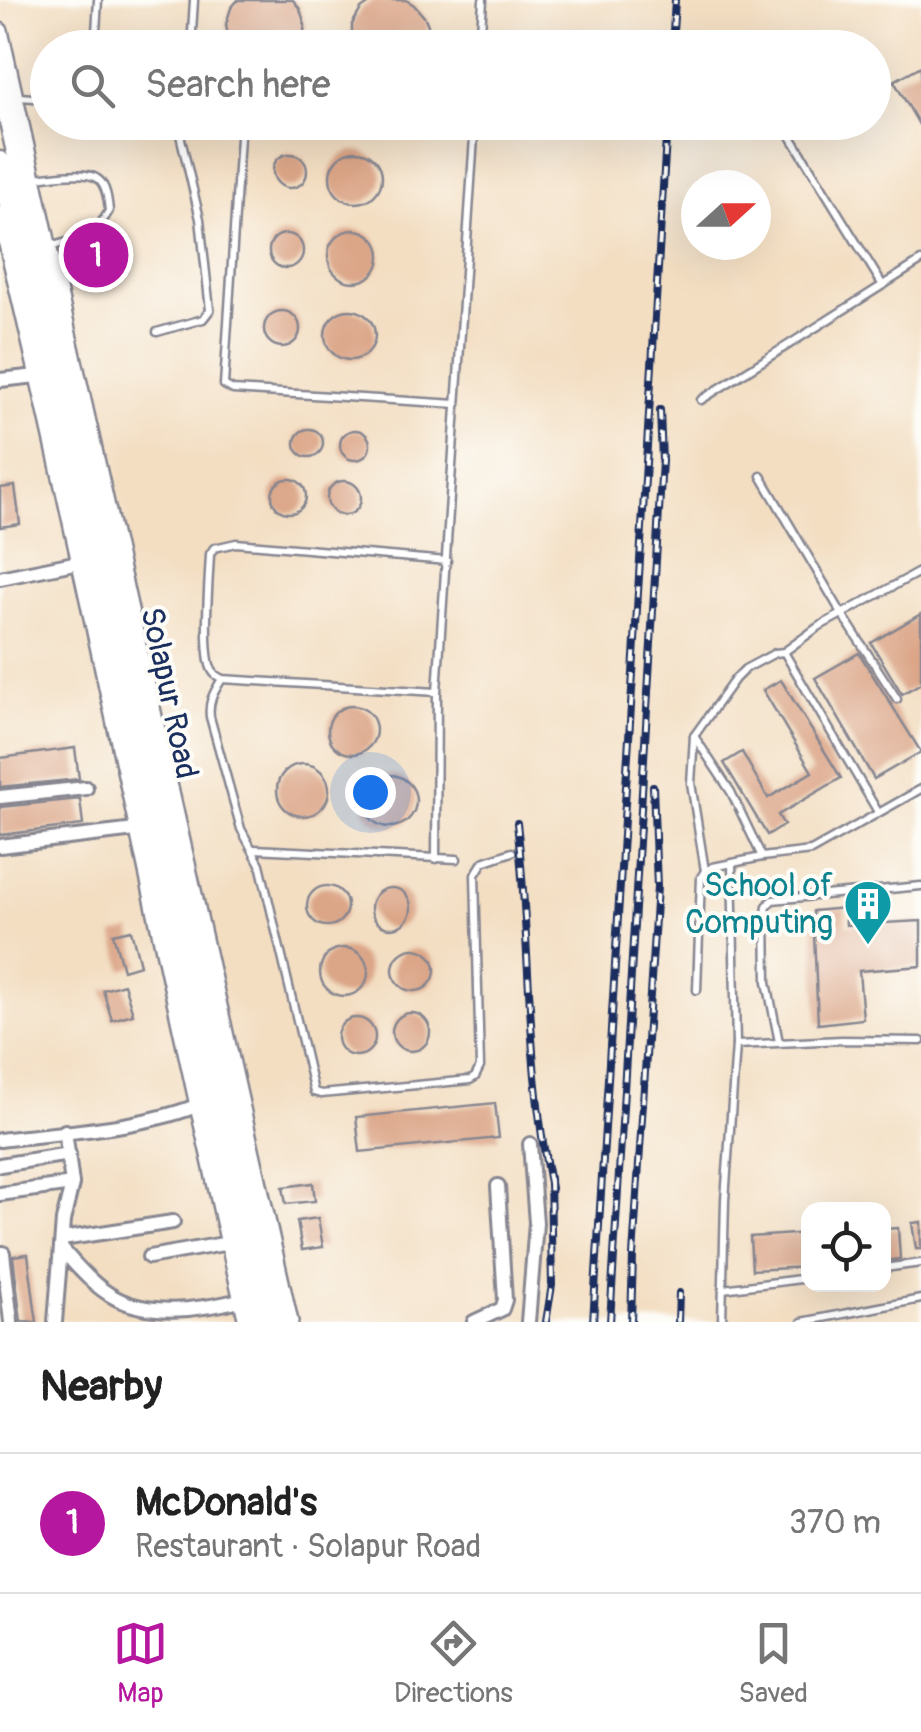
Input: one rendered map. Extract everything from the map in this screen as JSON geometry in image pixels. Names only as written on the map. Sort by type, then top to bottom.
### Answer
[{"type":"highway","name":"Solapur Road","points":[[5,92],[43,375],[112,612],[144,829],[263,1322]]},
{"type":"highway","name":"Solapur Road","points":[[0,162],[44,249],[210,1102],[280,1322]]},
{"type":"street","points":[[0,31],[5,92]]},
{"type":"street","points":[[0,215],[43,375],[79,562],[144,829],[0,846]]},
{"type":"street","points":[[44,249],[290,1322]]},
{"type":"street","points":[[0,380],[43,375]]},
{"type":"street","points":[[0,578],[79,562]]},
{"type":"street","points":[[0,797],[86,788]]},
{"type":"street","points":[[0,1140],[138,1121],[210,1102],[229,1243],[247,1322]]},
{"type":"street","points":[[55,1322],[61,1244],[72,1184],[65,1131]]},
{"type":"street","points":[[528,1322],[536,1224],[530,1144]]},
{"type":"street","points":[[0,1164],[69,1154]]},
{"type":"street","points":[[0,1194],[72,1184]]},
{"type":"street","points":[[474,1322],[502,1309],[506,1300],[498,1186]]},
{"type":"street","points":[[61,1244],[173,1222]]},
{"type":"street","points":[[150,1257],[229,1243]]},
{"type":"street","points":[[61,1244],[79,1270],[109,1296],[137,1307],[161,1311],[242,1300]]},
{"type":"street","points":[[3,1254],[10,1322]]},
{"type":"lane","points":[[96,30],[98,0]]},
{"type":"lane","points":[[192,30],[194,0]]},
{"type":"lane","points":[[481,30],[483,0]]},
{"type":"lane","points":[[5,92],[30,95]]},
{"type":"lane","points":[[157,332],[204,319],[210,310],[200,219],[181,140]]},
{"type":"lane","points":[[240,140],[224,385],[233,390],[458,404]]},
{"type":"lane","points":[[436,858],[437,692],[473,140]]},
{"type":"lane","points":[[793,140],[882,284]]},
{"type":"lane","points":[[16,187],[73,174],[100,180],[105,191],[110,211],[101,226],[83,237],[44,249]]},
{"type":"lane","points":[[700,400],[921,261]]},
{"type":"lane","points":[[761,476],[897,699]]},
{"type":"lane","points":[[437,692],[216,676],[208,650],[210,554],[214,548],[236,543],[447,560]]},
{"type":"lane","points":[[704,871],[691,783],[694,736],[746,669],[784,652],[818,627],[921,571]]},
{"type":"lane","points":[[784,652],[878,812]]},
{"type":"lane","points":[[222,678],[208,705],[210,717],[242,829],[260,864],[312,1088],[318,1094],[475,1077],[480,1067],[475,875],[483,862],[512,852]]},
{"type":"lane","points":[[694,736],[731,792],[762,857]]},
{"type":"lane","points":[[697,990],[704,871],[713,866],[811,851],[921,789]]},
{"type":"lane","points":[[253,849],[458,859]]},
{"type":"lane","points":[[722,1322],[725,1200],[736,1046],[732,864]]},
{"type":"lane","points":[[779,1042],[767,982],[767,906],[772,900],[921,886]]},
{"type":"lane","points":[[736,1046],[921,1040]]},
{"type":"lane","points":[[891,1267],[921,1263]]},
{"type":"lane","points":[[723,1289],[801,1279]]},
{"type":"lane","points":[[802,1322],[921,1300]]},
{"type":"building","points":[[238,0],[293,0],[300,9],[304,30],[227,30],[231,8]]},
{"type":"building","points":[[374,0],[406,0],[425,18],[428,30],[352,30],[361,9]]},
{"type":"building","points":[[921,66],[921,128],[894,81]]},
{"type":"building","points":[[356,151],[374,159],[382,177],[374,195],[356,203],[338,195],[330,177],[338,159]]},
{"type":"building","points":[[290,154],[302,159],[307,171],[302,183],[290,188],[278,183],[273,171],[278,159]]},
{"type":"building","points":[[354,230],[373,237],[380,256],[373,275],[354,282],[335,275],[328,256],[335,237]]},
{"type":"building","points":[[286,234],[298,239],[303,251],[298,263],[286,268],[274,263],[269,251],[274,239]]},
{"type":"building","points":[[350,310],[368,317],[375,335],[368,353],[350,360],[332,353],[325,335],[332,317]]},
{"type":"building","points":[[282,311],[295,316],[300,329],[295,342],[282,347],[269,342],[264,329],[269,316]]},
{"type":"building","points":[[309,429],[319,433],[323,443],[319,453],[309,457],[299,453],[295,443],[299,433]]},
{"type":"building","points":[[355,430],[369,439],[370,445],[361,459],[355,460],[341,451],[340,445],[349,431]]},
{"type":"building","points":[[289,479],[301,484],[306,496],[301,508],[289,513],[277,508],[272,496],[277,484]]},
{"type":"building","points":[[344,481],[356,486],[361,498],[356,510],[344,515],[332,510],[327,498],[332,486]]},
{"type":"building","points":[[15,486],[20,524],[0,527],[0,488]]},
{"type":"building","points":[[921,614],[921,683],[902,694],[871,643]]},
{"type":"building","points":[[859,653],[921,752],[874,779],[815,678]]},
{"type":"building","points":[[781,680],[841,778],[778,815],[784,825],[767,835],[724,763],[742,752],[768,798],[812,772],[763,690]]},
{"type":"building","points":[[352,706],[369,713],[376,730],[369,747],[352,754],[335,747],[328,730],[335,713]]},
{"type":"building","points":[[75,748],[79,779],[0,787],[0,758]]},
{"type":"building","points":[[303,764],[321,772],[329,790],[321,808],[303,816],[285,808],[277,790],[285,772]]},
{"type":"building","points":[[390,775],[409,782],[416,801],[409,820],[390,827],[371,820],[364,801],[371,782]]},
{"type":"building","points":[[80,799],[83,825],[0,835],[0,807]]},
{"type":"building","points":[[327,886],[341,892],[347,906],[341,920],[327,926],[313,920],[307,906],[313,892]]},
{"type":"building","points":[[391,888],[405,894],[411,908],[405,922],[391,928],[377,922],[371,908],[377,894]]},
{"type":"building","name":"School of Computing","points":[[845,908],[846,925],[921,921],[921,966],[859,971],[863,1019],[818,1024],[813,911]]},
{"type":"building","points":[[131,930],[140,965],[123,970],[113,934]]},
{"type":"building","points":[[344,948],[361,955],[368,972],[361,989],[344,996],[327,989],[320,972],[327,955]]},
{"type":"building","points":[[414,949],[429,955],[435,970],[429,985],[414,991],[399,985],[393,970],[399,955]]},
{"type":"building","points":[[124,984],[133,1014],[112,1020],[103,990]]},
{"type":"building","points":[[411,1013],[425,1018],[430,1032],[425,1046],[411,1051],[397,1046],[392,1032],[397,1018]]},
{"type":"building","points":[[356,1018],[369,1024],[375,1037],[369,1050],[356,1056],[343,1050],[337,1037],[343,1024]]},
{"type":"building","points":[[495,1103],[499,1138],[360,1152],[356,1117]]},
{"type":"building","points":[[313,1183],[315,1201],[286,1204],[283,1187]]},
{"type":"building","points":[[318,1218],[323,1247],[302,1250],[297,1221]]},
{"type":"building","points":[[921,1222],[921,1249],[916,1249],[912,1223]]},
{"type":"building","points":[[891,1228],[898,1228],[900,1259],[891,1260]]},
{"type":"building","points":[[801,1233],[801,1267],[752,1270],[750,1237]]},
{"type":"building","points":[[28,1254],[37,1322],[21,1322],[13,1256]]},
{"type":"railway","points":[[673,30],[675,0]]},
{"type":"railway","points":[[593,1322],[666,140]]},
{"type":"railway","points":[[610,1322],[662,461],[660,410]]},
{"type":"railway","points":[[631,1322],[657,887],[653,786]]},
{"type":"railway","points":[[517,823],[537,1097],[551,1188]]},
{"type":"railway","points":[[546,1322],[552,1285],[550,1178]]},
{"type":"railway","points":[[678,1322],[679,1293]]},
{"type":"place","name":"McDonald's","points":[[96,255]]},
{"type":"place","name":"School of Computing","points":[[868,946]]}]
